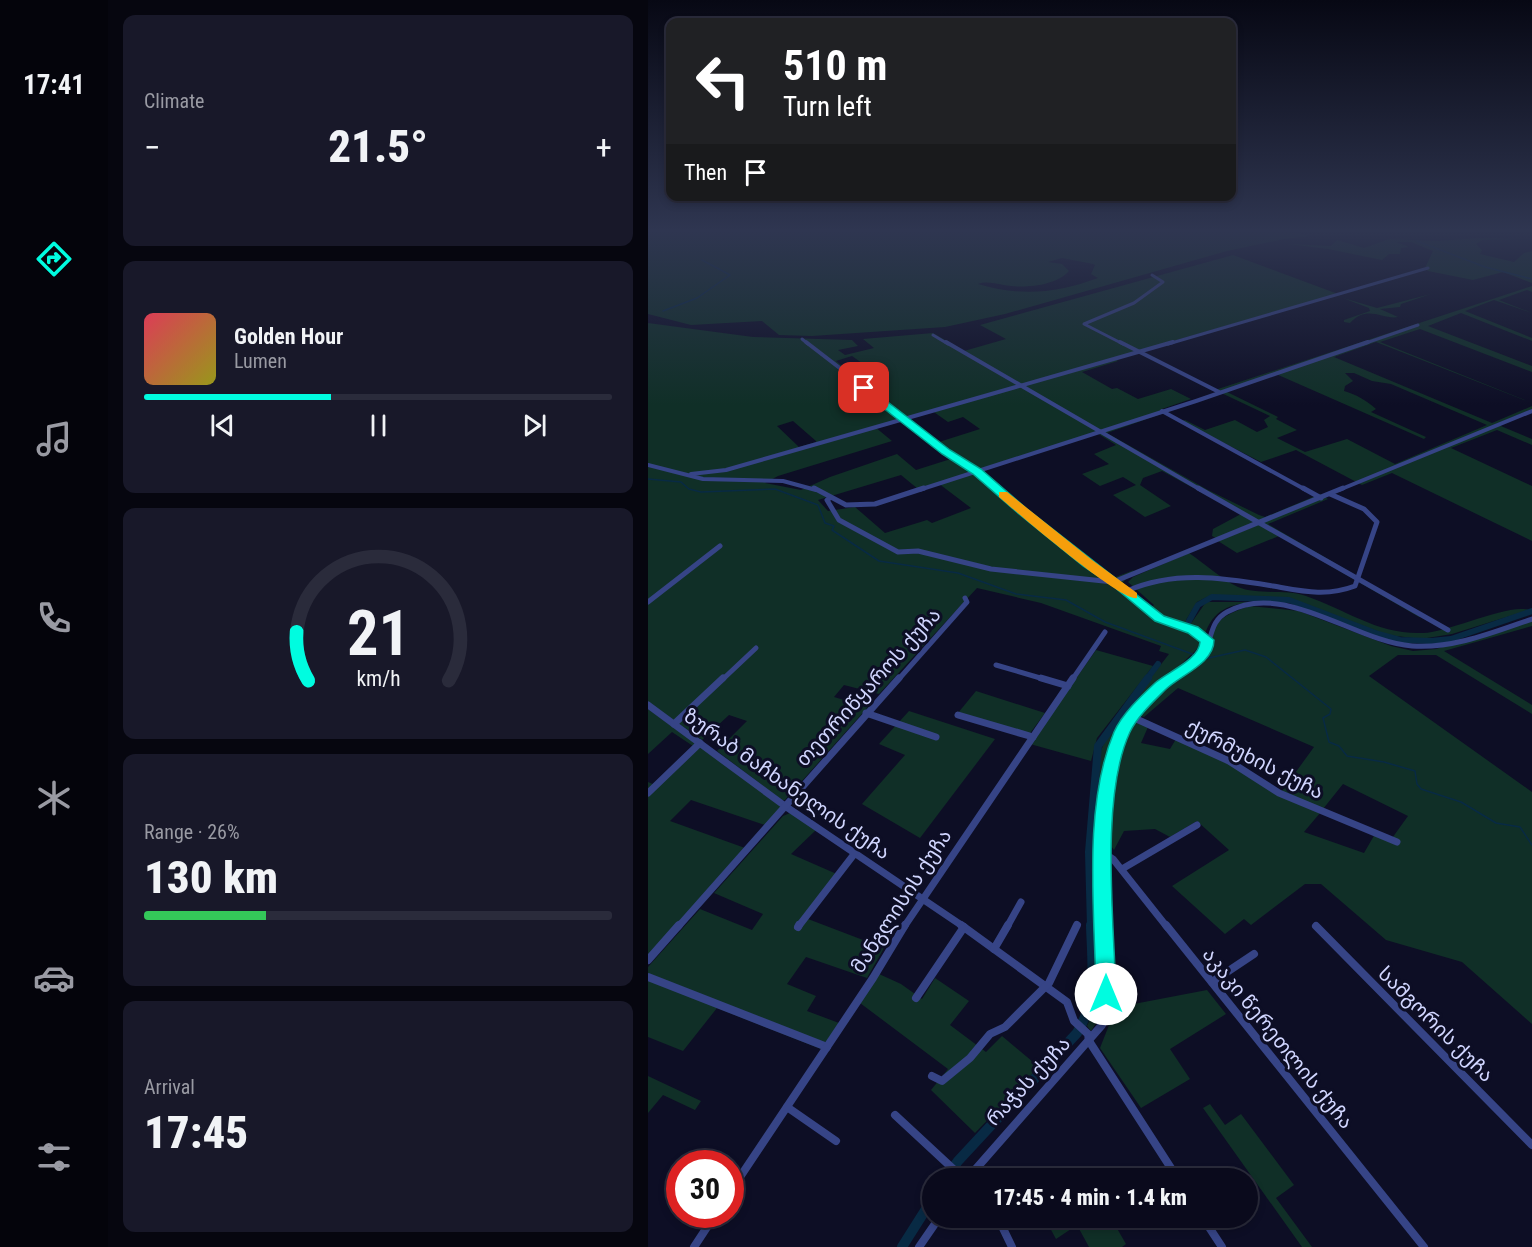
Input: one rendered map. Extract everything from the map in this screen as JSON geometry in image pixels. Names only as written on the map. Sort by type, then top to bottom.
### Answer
[{"type":"street","points":[[1152,289],[1135,301],[1115,311],[1089,319],[1084,324],[1218,392]]},
{"type":"street","points":[[682,474],[726,470],[1022,387],[1356,289]]},
{"type":"street","points":[[648,465],[712,480],[783,481],[809,486],[846,505],[875,504],[1418,325]]},
{"type":"street","points":[[933,335],[1097,431],[1216,497],[1257,524],[1448,630]]},
{"type":"street","points":[[802,339],[946,452],[977,471],[1023,512],[1159,618],[1193,630],[1207,640]]},
{"type":"street","points":[[1162,411],[1321,498]]},
{"type":"street","points":[[830,498],[827,500],[839,520],[898,552],[918,552],[991,569],[1115,583],[1127,576],[1532,411]]},
{"type":"street","points":[[1127,591],[1141,583],[1175,576],[1221,579],[1327,595],[1354,586],[1377,522],[1364,509],[1330,494]]},
{"type":"street","points":[[648,602],[720,546]]},
{"type":"street","name":"თეთრიწყაროს ქუჩა","points":[[648,960],[866,713],[968,602],[965,598]]},
{"type":"street","name":"რაჭას ქუჩა","points":[[981,1168],[1102,1025],[1106,1014],[1103,852],[1107,786],[1113,758],[1123,730],[1132,717],[1161,686],[1198,658],[1207,648],[1207,640],[1212,627],[1228,609],[1260,604],[1300,609],[1389,644],[1433,648],[1532,619]]},
{"type":"street","name":"მანგლისის ქუჩა","points":[[744,1171],[827,1047],[921,899],[1105,632]]},
{"type":"street","points":[[674,724],[756,648]]},
{"type":"street","points":[[996,665],[1068,686]]},
{"type":"street","name":"ზურაბ მაჩხანელის ქუჩა","points":[[648,705],[785,806],[964,927],[1067,1002],[1074,1020],[1089,1038],[1171,1168]]},
{"type":"street","points":[[866,713],[936,737]]},
{"type":"street","points":[[958,715],[1033,737]]},
{"type":"street","name":"ქურმუხის ქუჩა","points":[[1132,717],[1229,761],[1244,773],[1279,793],[1397,842]]},
{"type":"street","points":[[648,793],[700,743]]},
{"type":"street","points":[[1122,869],[1197,825]]},
{"type":"street","name":"აკაკი წერეთლის ქუჩა","points":[[1103,852],[1122,869],[1424,1247]]},
{"type":"street","points":[[798,927],[855,853]]},
{"type":"street","points":[[994,949],[1021,902]]},
{"type":"street","points":[[932,1076],[942,1081],[970,1058],[990,1034],[1005,1027],[1045,986],[1077,925]]},
{"type":"street","name":"სამგორის ქუჩა","points":[[1316,926],[1532,1145]]},
{"type":"street","points":[[916,998],[964,927]]},
{"type":"street","points":[[1212,982],[1254,954]]},
{"type":"street","points":[[648,977],[827,1047]]},
{"type":"street","points":[[787,1107],[836,1141]]},
{"type":"street","points":[[895,1114],[954,1168]]},
{"type":"street","points":[[694,1247],[706,1228]]},
{"type":"street","points":[[919,1247],[932,1228]]},
{"type":"street","points":[[1003,1228],[1012,1247]]},
{"type":"street","points":[[1210,1228],[1222,1247]]},
{"type":"green space","points":[[648,289],[1000,289],[1039,292],[1057,289],[1092,289],[1005,314],[945,327],[812,336],[779,335],[762,321],[691,325],[648,314]]},
{"type":"green space","points":[[1109,289],[1325,289],[1338,294],[1114,358],[1118,361],[1082,372],[1112,389],[1117,388],[1138,399],[1171,389],[1191,399],[1162,409],[1167,412],[1107,433],[1208,490],[1265,517],[1320,494],[1328,499],[1268,524],[1424,615],[1419,617],[1279,536],[1237,553],[1218,541],[1256,526],[1216,538],[1212,536],[1213,529],[1241,514],[1162,471],[1143,478],[1140,485],[1171,506],[1145,517],[1113,495],[1136,485],[1123,477],[1100,486],[1082,474],[1109,464],[1094,454],[1116,445],[1097,433],[975,471],[1113,578],[1134,570],[1119,587],[1149,609],[1154,605],[1128,582],[1133,577],[1189,553],[1238,587],[1253,591],[1306,596],[1377,626],[1407,633],[1423,633],[1448,628],[1507,610],[1529,610],[1452,634],[1421,639],[1388,635],[1290,599],[1207,597],[1197,602],[1186,620],[1192,622],[1206,602],[1257,602],[1240,604],[1220,612],[1210,623],[1197,649],[1133,708],[1115,736],[1108,756],[1102,800],[1100,1017],[1091,1031],[1087,1026],[1093,1012],[1096,983],[1093,886],[1100,753],[1108,733],[1169,654],[1159,651],[1161,646],[1041,603],[977,588],[879,694],[844,685],[834,697],[868,707],[785,800],[717,751],[747,721],[729,715],[702,740],[648,702],[648,323],[753,337],[852,340],[858,346],[838,350],[845,355],[874,348],[863,339],[933,333],[964,351],[1006,339],[980,325]],"holes":[[[852,356],[873,371],[873,372],[855,376],[836,361]],[[931,410],[948,422],[963,417],[980,429],[939,442],[957,457],[916,470],[897,454],[830,477],[801,490],[765,483],[778,476],[892,441],[875,427]],[[793,421],[816,441],[816,442],[799,447],[777,426]],[[901,475],[918,489],[938,483],[971,508],[932,523],[927,520],[885,533],[855,507],[828,511],[818,500]]]},
{"type":"green space","points":[[1522,289],[1532,289],[1532,292],[1527,290],[1499,300],[1532,313],[1494,300],[1465,311],[1532,338],[1532,341],[1461,313],[1428,326],[1532,366],[1532,372],[1420,329],[1380,342],[1532,403],[1376,342],[1334,357],[1492,423],[1532,406],[1532,409],[1496,424],[1532,439],[1532,445],[1497,430],[1451,448],[1532,486],[1532,541],[1392,473],[1362,485],[1296,450],[1261,462],[1181,421],[1185,420],[1205,430],[1235,420],[1257,432],[1268,427],[1264,420],[1270,416],[1215,390]],"holes":[[[1345,373],[1354,373],[1372,381],[1391,384],[1487,425],[1395,464],[1347,439],[1305,452],[1277,438],[1297,430],[1276,419],[1278,417],[1227,392],[1276,374],[1424,439],[1426,437],[1371,412],[1376,409],[1369,403],[1344,391],[1345,386],[1353,381]]]},
{"type":"green space","points":[[1431,294],[1401,304],[1400,307],[1380,309],[1398,317],[1363,314],[1350,323],[1344,322],[1344,320],[1370,311],[1369,308],[1343,298],[1377,308]]},
{"type":"green space","points":[[1250,606],[1299,611],[1391,646],[1413,651],[1436,649],[1532,620],[1532,626],[1444,651],[1532,705],[1532,714],[1436,655],[1398,655],[1369,676],[1532,792],[1532,1024],[1462,962],[1386,940],[1321,884],[1305,884],[1251,925],[1244,919],[1225,934],[1172,886],[1229,850],[1197,821],[1170,837],[1155,829],[1124,831],[1114,850],[1108,842],[1110,796],[1116,758],[1127,729],[1136,722],[1148,727],[1141,743],[1170,749],[1176,739],[1231,764],[1273,793],[1320,813],[1304,832],[1364,853],[1375,834],[1390,841],[1408,816],[1343,784],[1323,809],[1282,791],[1314,747],[1178,688],[1144,717],[1140,716],[1139,713],[1156,694],[1211,649],[1212,631],[1221,620],[1227,615]]},
{"type":"green space","points":[[1096,650],[1153,666],[1097,738],[1091,761],[1030,744]]},
{"type":"green space","points":[[976,691],[1045,713],[1028,736],[958,713]]},
{"type":"green space","points":[[648,709],[782,806],[765,825],[691,800],[670,821],[745,848],[648,956],[648,782],[655,785],[693,746],[672,732],[648,754]]},
{"type":"green space","points":[[909,711],[995,739],[920,838],[862,804],[905,755],[879,744]]},
{"type":"green space","points":[[790,813],[799,816],[816,830],[791,854],[839,875],[808,919],[884,948],[867,978],[806,957],[787,984],[816,996],[807,1011],[839,1023],[821,1049],[717,1008],[683,1051],[648,1037],[648,967],[700,909],[752,930],[763,914],[714,893],[783,816]]},
{"type":"green space","points":[[879,974],[901,984],[922,999],[935,978],[969,1001],[950,1025],[986,1052],[1002,1036],[1039,1067],[975,1133],[931,1090],[948,1069],[860,1003]]},
{"type":"green space","points":[[1207,990],[1226,1014],[1170,1049],[1190,1079],[1141,1108],[1100,1048],[1111,1020],[1112,1004],[1118,1007]]},
{"type":"green space","points":[[648,1076],[701,1101],[695,1110],[663,1095],[648,1113]]},
{"type":"green space","points":[[1210,1104],[1225,1125],[1241,1114],[1294,1185],[1276,1198],[1312,1247],[1302,1247],[1258,1185],[1258,1168],[1246,1168],[1203,1108]]},
{"type":"green space","points":[[1050,1228],[1072,1228],[1056,1239]]},
{"type":"green space","points":[[1079,1228],[1117,1228],[1126,1244],[1122,1247],[1089,1247]]},
{"type":"waterway","points":[[663,311],[697,298],[710,289]]},
{"type":"waterway","points":[[648,479],[681,482],[689,489],[701,492],[775,489],[818,505],[825,523],[834,526],[832,530],[879,561],[958,573],[1016,594],[1066,600],[1105,622],[1195,655]]},
{"type":"waterway","points":[[1189,621],[1198,605],[1212,597],[1289,600],[1378,634],[1400,640],[1431,641],[1451,639],[1532,611]]},
{"type":"waterway","points":[[1204,659],[1245,650],[1266,657],[1331,709],[1330,714],[1323,718],[1329,742],[1339,746],[1347,756],[1384,762],[1415,771],[1417,784],[1421,789],[1461,802],[1496,823],[1520,827],[1532,845]]},
{"type":"waterway","points":[[1146,680],[1158,664]]},
{"type":"waterway","points":[[1091,927],[1089,852],[1098,746],[1148,678]]},
{"type":"waterway","points":[[953,1168],[1077,1033],[1084,1020],[1091,994],[1093,967],[1091,925]]},
{"type":"waterway","points":[[902,1247],[922,1215]]},
{"type":"slow traffic","points":[[1003,495],[1087,563],[1132,595]]},
{"type":"route","points":[[864,388],[935,441],[946,452],[977,471],[1023,512],[1034,518],[1048,532],[1113,583],[1118,583],[1159,618],[1193,630],[1207,640],[1207,648],[1198,658],[1161,686],[1132,717],[1123,730],[1113,758],[1107,786],[1103,852],[1106,994]]}]
